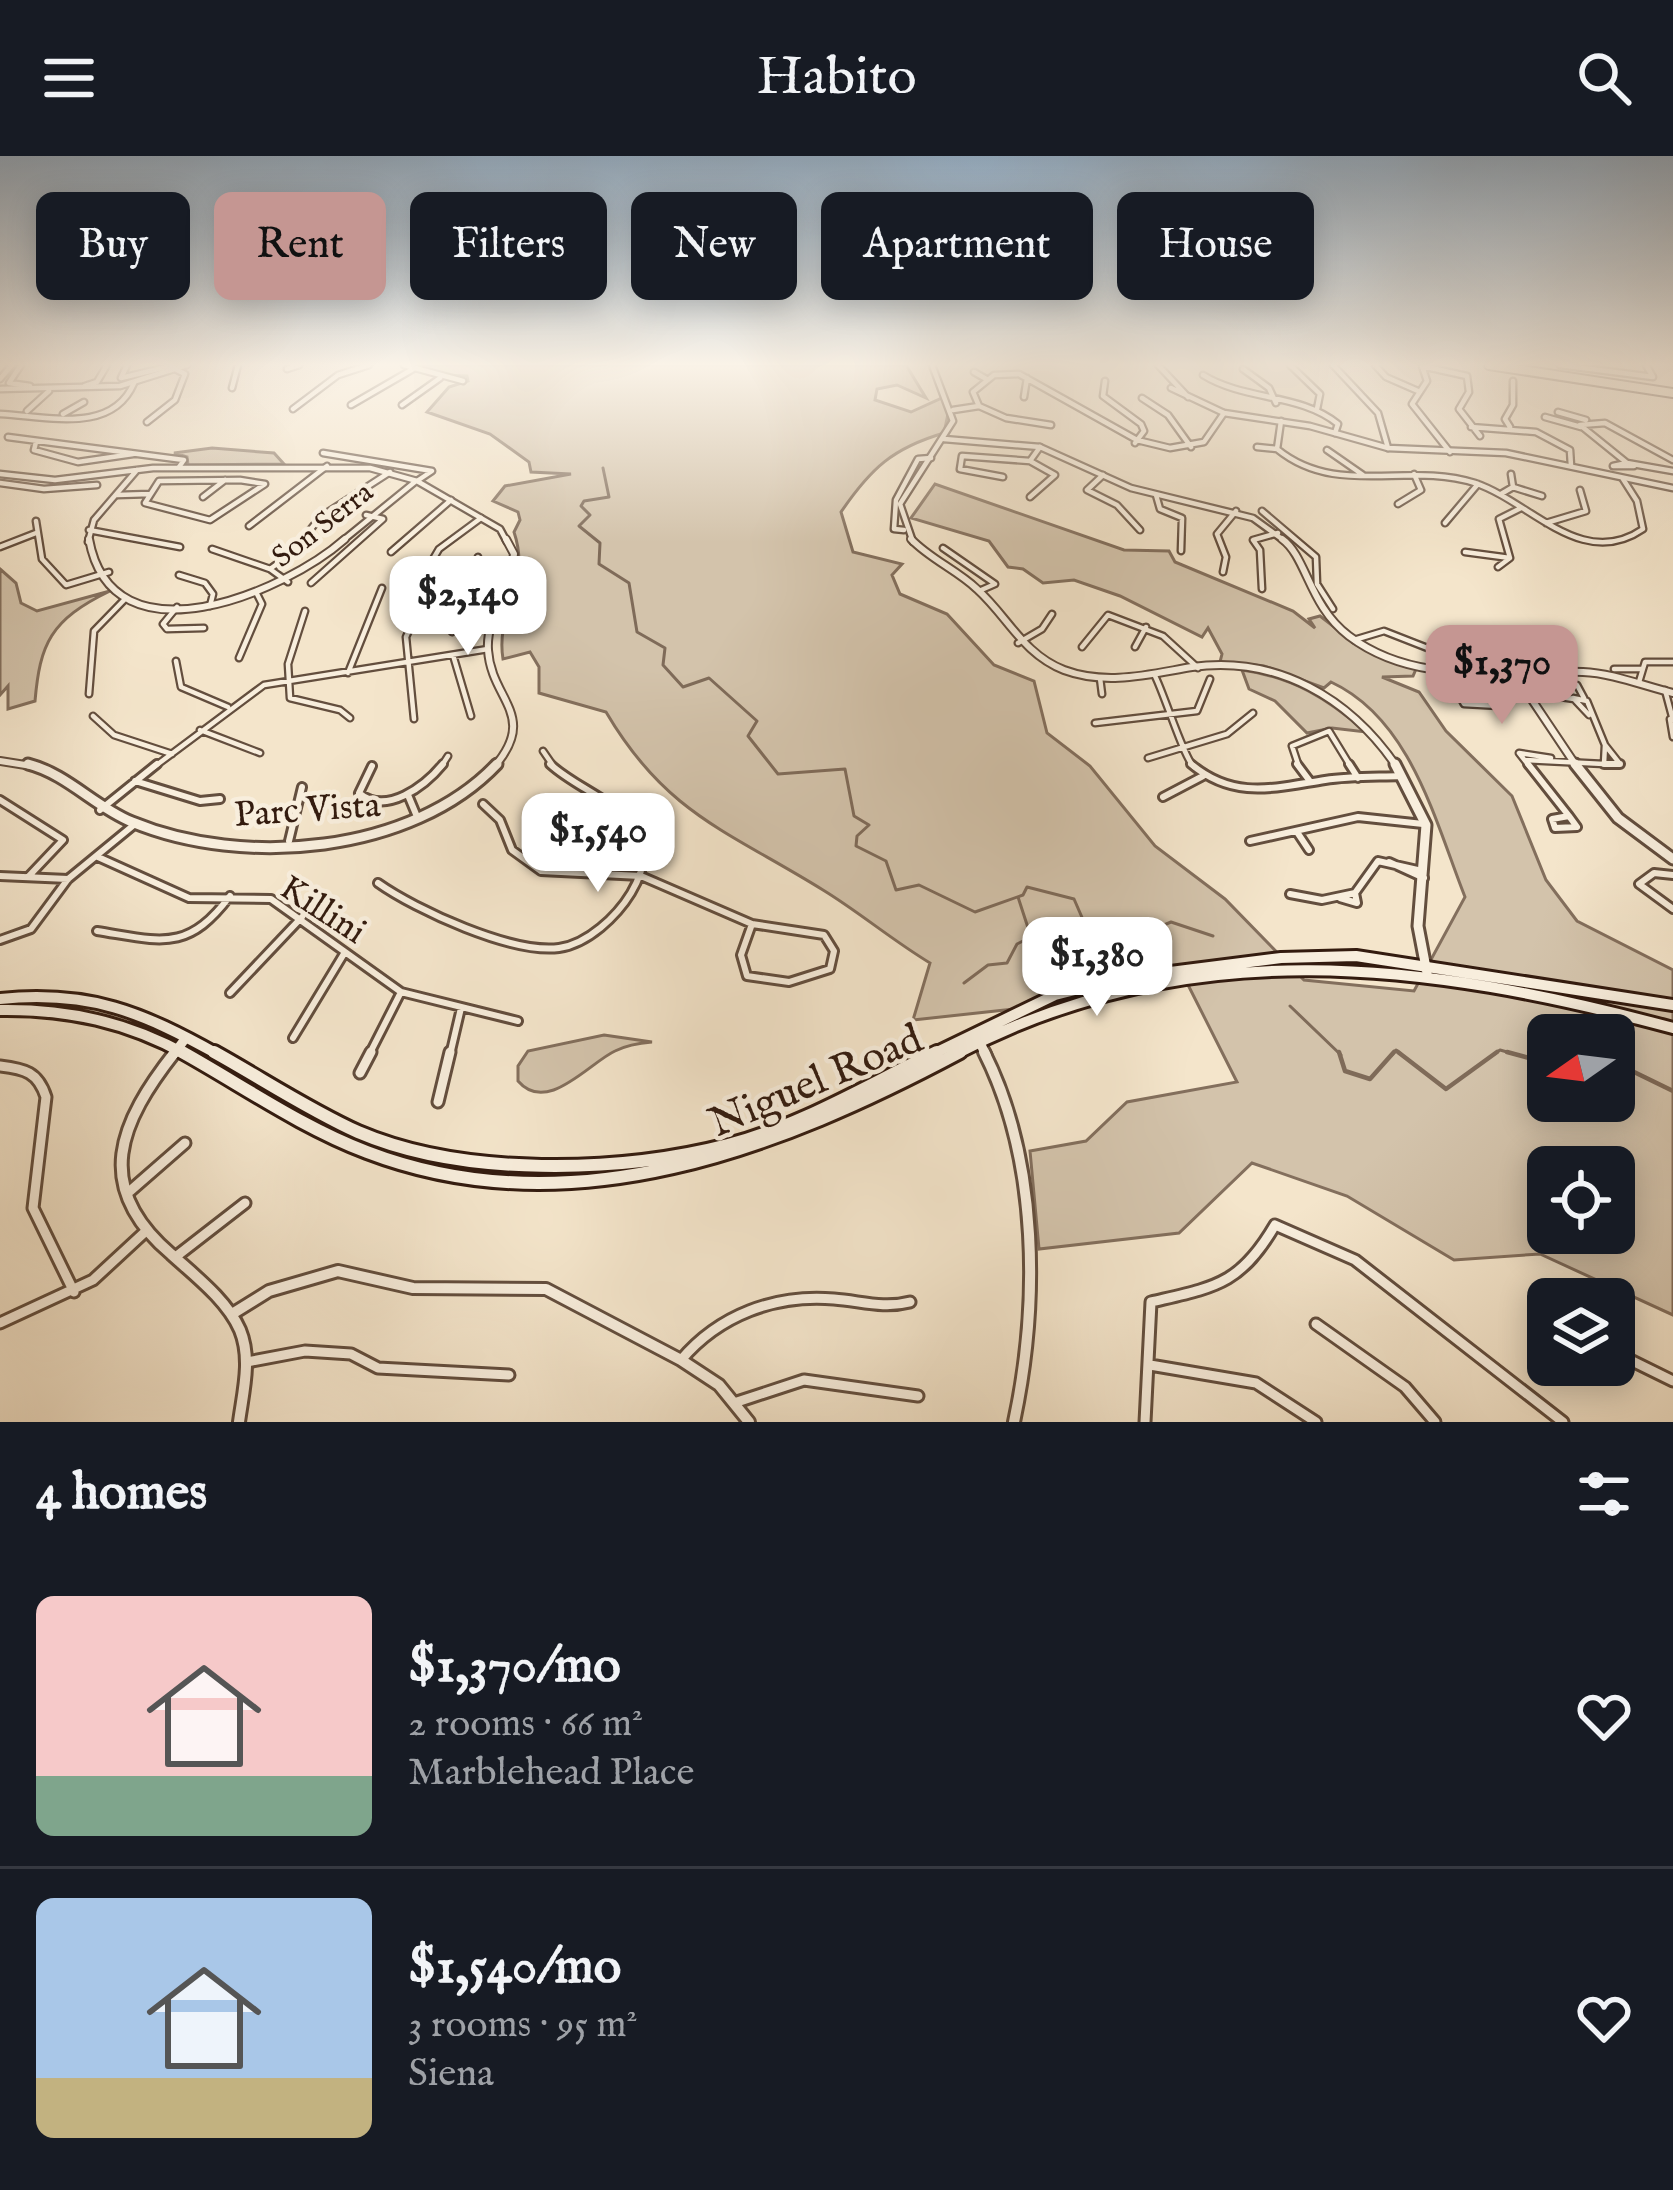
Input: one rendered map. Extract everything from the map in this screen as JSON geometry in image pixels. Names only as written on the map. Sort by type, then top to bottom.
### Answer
[{"type":"main road","name":"Niguel Road","points":[[0,1010],[92,1012],[137,1028],[180,1045],[350,1146],[429,1169],[495,1179],[575,1180],[669,1170],[732,1156],[976,1038],[1079,994],[1208,971],[1337,966],[1426,969],[1673,1005]]},
{"type":"main road","name":"Niguel Road","points":[[1426,969],[1563,998],[1673,1028]]},
{"type":"main road","name":"Niguel Road","points":[[0,999],[102,1000],[160,1022],[180,1045]]},
{"type":"street","points":[[949,424],[944,439],[900,504],[904,530],[926,554],[979,591],[1018,643],[1052,665],[1100,678],[1198,668],[1256,668],[1318,688],[1357,716],[1401,776],[1427,825],[1417,924],[1426,969]]},
{"type":"street","points":[[1046,424],[1051,425]]},
{"type":"street","points":[[1108,424],[1135,443],[1191,447],[1212,437],[1218,424]]},
{"type":"street","points":[[1135,443],[1144,431],[1141,424]]},
{"type":"street","points":[[1175,424],[1191,447]]},
{"type":"street","points":[[1277,449],[1282,424]]},
{"type":"street","points":[[1292,424],[1388,448],[1505,452],[1673,487]]},
{"type":"street","points":[[1336,433],[1338,424]]},
{"type":"street","points":[[1385,424],[1388,448]]},
{"type":"street","points":[[1428,424],[1450,452]]},
{"type":"street","points":[[1469,424],[1480,436]]},
{"type":"street","points":[[1569,424],[1581,427],[1630,464],[1673,472]]},
{"type":"street","points":[[1603,424],[1673,460]]},
{"type":"street","points":[[1471,427],[1510,427],[1561,442],[1571,452],[1571,466]]},
{"type":"street","points":[[8,437],[133,454]]},
{"type":"street","points":[[39,439],[32,448],[70,461],[177,454],[184,460],[179,467]]},
{"type":"street","points":[[944,439],[1040,447],[1156,495],[1236,511],[1278,533],[1299,557],[1317,605],[1354,640],[1398,661],[1448,674],[1587,672],[1642,683],[1669,694],[1673,737]]},
{"type":"street","points":[[1030,460],[1040,447]]},
{"type":"street","points":[[1258,447],[1277,449],[1311,470],[1414,474],[1478,484],[1501,494],[1542,524],[1595,541],[1636,536],[1644,527],[1623,479]]},
{"type":"street","points":[[1327,450],[1350,461],[1363,475]]},
{"type":"street","points":[[323,453],[432,471],[417,481]]},
{"type":"street","points":[[1004,478],[960,469],[961,458],[1030,460],[1055,474],[1030,497]]},
{"type":"street","points":[[252,481],[267,466]]},
{"type":"street","points":[[0,474],[55,480],[138,469],[267,466],[390,472],[451,500],[512,545],[506,589],[488,649],[348,673],[290,677],[228,707],[100,810]]},
{"type":"street","points":[[249,526],[327,466]]},
{"type":"street","points":[[88,694],[87,656],[96,624],[126,598],[88,543],[89,530],[138,469]]},
{"type":"street","points":[[328,512],[390,472]]},
{"type":"street","points":[[1399,504],[1421,490],[1414,474]]},
{"type":"street","points":[[1510,474],[1513,487]]},
{"type":"street","points":[[1103,475],[1087,490],[1117,506],[1140,530]]},
{"type":"street","points":[[203,497],[225,480]]},
{"type":"street","points":[[225,480],[266,484],[236,509],[210,520],[145,504],[157,483],[225,480]]},
{"type":"street","name":"Son Serra","points":[[126,598],[177,608],[257,595],[288,582],[331,551],[366,515],[417,481]]},
{"type":"street","points":[[0,483],[44,489],[97,485]]},
{"type":"street","points":[[1445,523],[1478,484]]},
{"type":"street","points":[[1501,494],[1513,487],[1542,496]]},
{"type":"street","points":[[1542,524],[1586,511],[1580,490]]},
{"type":"street","points":[[117,495],[149,494]]},
{"type":"street","points":[[1156,495],[1160,508],[1182,518],[1181,551]]},
{"type":"street","points":[[391,552],[451,500]]},
{"type":"street","points":[[1510,558],[1498,519],[1521,508]]},
{"type":"street","points":[[1223,572],[1226,557],[1217,534],[1236,511]]},
{"type":"street","points":[[1262,511],[1316,557],[1317,584],[1333,609]]},
{"type":"street","points":[[311,583],[383,519],[366,515]]},
{"type":"street","points":[[429,566],[439,549],[481,518]]},
{"type":"street","points":[[36,520],[41,559],[66,585],[109,572]]},
{"type":"street","points":[[270,569],[291,554],[314,525]]},
{"type":"street","points":[[89,530],[122,528],[164,546],[180,547]]},
{"type":"street","points":[[0,547],[36,533]]},
{"type":"street","points":[[1262,589],[1265,580],[1253,539],[1278,533]]},
{"type":"street","points":[[943,548],[995,584],[979,591]]},
{"type":"street","points":[[212,549],[270,569],[288,582]]},
{"type":"street","points":[[1466,551],[1510,558]]},
{"type":"street","points":[[452,632],[473,590],[482,564],[478,557]]},
{"type":"street","points":[[1299,557],[1316,557]]},
{"type":"street","points":[[1498,567],[1510,558]]},
{"type":"street","points":[[179,574],[205,583],[213,594],[210,606]]},
{"type":"street","points":[[948,580],[959,574]]},
{"type":"street","points":[[348,673],[382,588]]},
{"type":"street","points":[[473,590],[506,589]]},
{"type":"street","points":[[238,658],[259,615],[262,604],[257,595]]},
{"type":"street","points":[[414,718],[417,702],[406,637],[420,607]]},
{"type":"street","points":[[177,608],[163,625],[167,629],[205,628]]},
{"type":"street","points":[[305,611],[288,664],[290,698],[340,710],[350,718]]},
{"type":"street","points":[[1018,643],[1042,629],[1052,614]]},
{"type":"street","points":[[1082,646],[1105,616],[1146,627],[1179,647],[1198,668]]},
{"type":"street","points":[[1135,646],[1146,627]]},
{"type":"street","points":[[1354,640],[1384,632],[1460,660]]},
{"type":"street","name":"Parc Vista","points":[[0,760],[52,770],[100,810],[135,824],[224,843],[383,834],[419,822],[467,793],[499,764],[513,735],[512,704],[493,671],[488,649]]},
{"type":"street","points":[[453,655],[471,716]]},
{"type":"street","points":[[1614,669],[1642,668],[1651,660],[1673,662]]},
{"type":"street","points":[[176,661],[181,687],[228,707]]},
{"type":"street","points":[[1642,668],[1642,683]]},
{"type":"street","points":[[1514,673],[1609,812],[1673,860]]},
{"type":"street","points":[[1448,674],[1464,704],[1500,706],[1496,699],[1460,696]]},
{"type":"street","points":[[1155,676],[1174,715],[1180,747],[1203,776],[1255,793],[1310,782],[1401,776]]},
{"type":"street","points":[[1100,678],[1102,694]]},
{"type":"street","points":[[1095,723],[1200,709],[1210,679]]},
{"type":"street","points":[[1569,817],[1526,760],[1620,764],[1604,745],[1577,685]]},
{"type":"street","points":[[1554,696],[1584,698]]},
{"type":"street","points":[[1574,700],[1589,715]]},
{"type":"street","points":[[1148,758],[1230,738],[1253,713]]},
{"type":"street","points":[[94,716],[114,735],[172,754]]},
{"type":"street","points":[[200,730],[260,753]]},
{"type":"street","points":[[1310,782],[1293,758],[1292,746],[1329,731],[1358,778]]},
{"type":"street","points":[[1604,745],[1604,764]]},
{"type":"street","points":[[378,884],[437,916],[528,944],[561,948],[584,939],[610,917],[640,876],[645,855],[633,823],[594,791],[550,767],[543,751]]},
{"type":"street","points":[[372,766],[360,796],[373,802],[408,795],[431,781],[448,756]]},
{"type":"street","points":[[1163,797],[1203,776]]},
{"type":"street","points":[[135,782],[200,800],[220,799]]},
{"type":"street","points":[[289,841],[302,788]]},
{"type":"street","points":[[467,793],[500,820],[512,850],[541,872],[640,876],[752,924],[824,935],[834,951],[830,968],[798,980],[772,982],[747,976],[740,955],[752,924]]},
{"type":"street","points":[[408,795],[419,822]]},
{"type":"street","points":[[0,800],[63,840],[28,877]]},
{"type":"street","points":[[1250,841],[1358,817],[1427,825]]},
{"type":"street","points":[[0,940],[31,928],[68,879],[135,824]]},
{"type":"street","points":[[1297,832],[1310,850]]},
{"type":"street","name":"Killini","points":[[98,857],[189,898],[274,897],[401,992],[518,1021]]},
{"type":"street","points":[[1290,894],[1340,898],[1355,904],[1354,893],[1378,861],[1425,875]]},
{"type":"street","points":[[1673,875],[1652,874],[1640,881],[1640,888],[1673,908]]},
{"type":"street","points":[[0,876],[68,879]]},
{"type":"street","points":[[97,931],[182,942],[197,935],[230,896]]},
{"type":"street","points":[[230,993],[302,917]]},
{"type":"street","points":[[293,1038],[323,981],[346,952]]},
{"type":"street","points":[[360,1073],[401,992]]},
{"type":"street","points":[[438,1102],[461,1008]]},
{"type":"street","points":[[976,1038],[1004,1089],[1016,1154],[1030,1324],[1014,1422]]},
{"type":"street","points":[[180,1045],[131,1109],[119,1147],[127,1193],[146,1231],[178,1255],[232,1314],[248,1362],[239,1422]]},
{"type":"street","points":[[0,1066],[24,1069],[46,1088],[49,1105],[30,1179],[32,1203],[74,1292]]},
{"type":"street","points":[[127,1193],[185,1143]]},
{"type":"street","points":[[178,1255],[244,1203]]},
{"type":"street","points":[[1145,1422],[1150,1301],[1224,1285],[1255,1258],[1275,1225],[1355,1260],[1563,1422]]},
{"type":"street","points":[[0,1324],[74,1292],[146,1231]]},
{"type":"street","points":[[232,1314],[269,1291],[338,1270],[413,1288],[546,1289],[681,1360],[737,1402],[749,1422]]},
{"type":"street","points":[[681,1360],[707,1329],[730,1316],[801,1300],[833,1299],[872,1307],[910,1302]]},
{"type":"street","points":[[1316,1324],[1405,1387],[1435,1422]]},
{"type":"street","points":[[248,1362],[305,1351],[351,1354],[378,1368],[509,1375]]},
{"type":"street","points":[[1635,1362],[1673,1381]]},
{"type":"street","points":[[1150,1365],[1251,1377],[1269,1384],[1316,1422]]},
{"type":"street","points":[[737,1402],[769,1382],[808,1378],[918,1396]]},
{"type":"shaded area","points":[[462,424],[946,424],[944,433],[911,445],[873,472],[841,512],[853,552],[902,564],[892,575],[900,594],[947,614],[994,665],[1034,681],[1047,733],[1090,766],[1155,846],[1225,899],[1304,980],[1414,991],[1465,897],[1417,775],[1381,721],[1331,682],[1324,688],[1264,666],[1220,662],[1222,654],[1208,628],[1202,637],[1120,596],[1074,580],[1043,583],[1023,569],[1008,567],[989,541],[911,518],[935,484],[1124,550],[1169,551],[1175,562],[1293,611],[1315,628],[1309,619],[1320,616],[1360,647],[1416,669],[1413,676],[1382,677],[1419,692],[1446,731],[1512,796],[1546,880],[1577,921],[1673,970],[1673,1315],[1635,1298],[1635,1278],[1592,1278],[1540,1254],[1454,1260],[1347,1196],[1252,1163],[1179,1233],[1039,1249],[1030,1151],[1086,1141],[1127,1102],[1237,1082],[1180,969],[1063,988],[1014,1009],[913,1020],[930,963],[676,798],[629,747],[606,712],[539,693],[539,667],[530,652],[503,659],[504,626],[519,568],[514,532],[520,520],[518,512],[493,501],[505,486],[571,474],[531,472],[529,462],[490,434]]},
{"type":"shaded area","points":[[212,448],[274,453],[284,464],[188,465],[187,457],[174,453]]},
{"type":"shaded area","points":[[0,569],[16,583],[21,603],[37,611],[110,591],[61,624],[45,649],[35,701],[8,709],[8,686],[0,695]]},
{"type":"shaded area","points":[[1242,670],[1309,691],[1366,732],[1332,728],[1307,733],[1275,701],[1249,689]]},
{"type":"shaded area","points":[[604,1035],[652,1042],[615,1051],[555,1090],[529,1090],[518,1081],[518,1066],[528,1051]]},
{"type":"waterway","points":[[603,468],[609,497],[584,501],[581,506],[590,515],[579,526],[600,543],[599,564],[629,583],[637,632],[665,648],[663,665],[683,687],[709,678],[757,721],[748,736],[778,774],[845,769],[854,816],[869,825],[857,836],[856,846],[886,861],[896,890],[919,885],[975,912],[1023,895],[1027,887],[1074,899],[1084,922],[1122,943],[1171,922],[1213,936]]},
{"type":"waterway","points":[[964,983],[988,965],[1007,963],[1017,944],[1031,937],[1018,897]]},
{"type":"waterway","points":[[1290,1006],[1339,1054]]},
{"type":"waterway","points":[[1392,1055],[1396,1050],[1402,1055]]},
{"type":"waterway","points":[[1493,1055],[1500,1050],[1513,1054]]},
{"type":"waterway","points":[[1339,1054],[1345,1071],[1370,1079],[1394,1052]]},
{"type":"waterway","points":[[1398,1052],[1446,1089],[1497,1052]]},
{"type":"waterway","points":[[1507,1052],[1513,1054]]},
{"type":"waterway","points":[[1513,1054],[1527,1057]]},
{"type":"waterway","points":[[1513,1054],[1518,1055]]},
{"type":"waterway","points":[[1635,1072],[1673,1091]]}]
